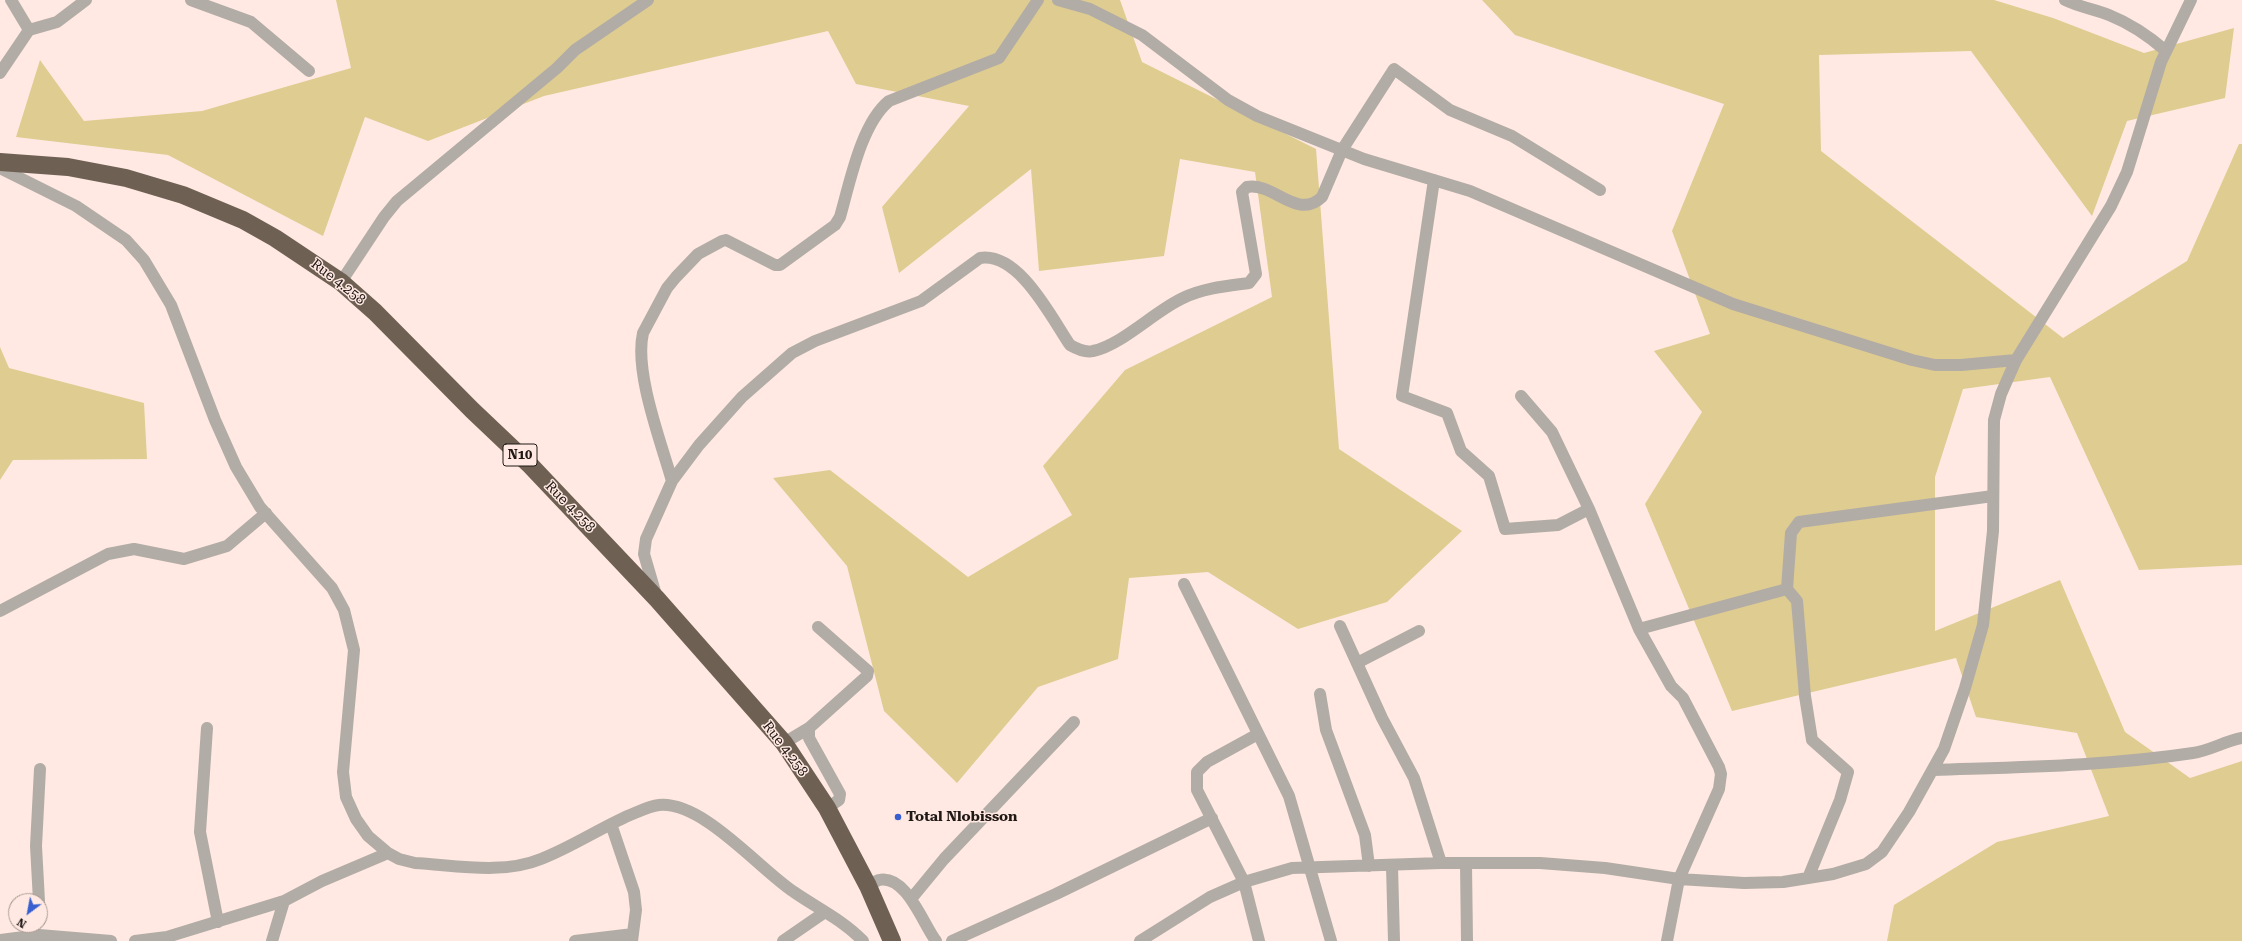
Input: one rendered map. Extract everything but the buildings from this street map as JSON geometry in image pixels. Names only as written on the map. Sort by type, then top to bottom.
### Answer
[{"type":"highway","name":"Rue 4.258","points":[[0,162],[68,167],[126,178],[182,195],[243,220],[275,238],[341,282],[375,312],[472,410],[531,466],[657,598],[784,743],[827,808],[868,886],[892,941]]},
{"type":"street","points":[[11,0],[29,30]]},
{"type":"street","points":[[0,73],[29,30],[57,22],[86,0]]},
{"type":"street","points":[[191,0],[251,22],[309,71]]},
{"type":"street","points":[[341,282],[384,217],[397,201],[557,68],[575,50],[648,0]]},
{"type":"street","points":[[672,481],[644,379],[641,340],[643,333],[667,288],[698,254],[722,241],[726,240],[775,265],[780,265],[835,225],[840,217],[869,128],[882,107],[889,101],[1000,58],[1038,0]]},
{"type":"street","points":[[1058,0],[1090,9],[1142,35],[1228,100],[1257,116],[1364,159],[1470,191],[1733,304],[1912,360],[1935,365],[2016,360]]},
{"type":"street","points":[[2065,0],[2075,5],[2109,15],[2152,39],[2166,51]]},
{"type":"street","points":[[1140,941],[1153,938],[1196,905],[1244,882],[1292,868],[1392,866],[1441,863],[1540,863],[1605,868],[1679,879],[1744,883],[1783,882],[1833,874],[1866,864],[1882,852],[1895,835],[1934,770],[1955,718],[1983,625],[1993,531],[1994,420],[2001,394],[2016,360],[2114,199],[2127,172],[2166,51],[2191,0]]},
{"type":"street","points":[[657,598],[644,554],[646,539],[672,481],[699,445],[742,397],[792,353],[815,341],[921,301],[980,258],[990,256],[1011,266],[1034,291],[1070,345],[1080,350],[1093,351],[1116,340],[1183,298],[1213,288],[1249,283],[1256,274],[1242,192],[1247,187],[1260,187],[1294,203],[1308,206],[1322,197],[1342,150],[1394,69],[1450,110],[1512,136],[1600,190]]},
{"type":"street","points":[[0,168],[76,206],[126,240],[144,260],[171,305],[215,420],[236,467],[266,513],[332,588],[344,610],[354,650],[343,772],[346,797],[356,819],[368,836],[388,853],[399,859],[414,863],[513,866],[540,859],[611,824],[650,807],[670,806],[683,809],[713,826],[782,884],[845,924],[863,941]]},
{"type":"street","points":[[1434,180],[1402,396],[1447,413],[1461,451],[1489,476],[1505,529],[1558,525],[1589,509]]},
{"type":"street","points":[[1521,396],[1552,432],[1589,509],[1640,629],[1671,686],[1683,698],[1721,774],[1719,789],[1679,879],[1667,941]]},
{"type":"street","points":[[1808,878],[1840,800],[1848,772],[1812,740],[1805,696],[1797,601],[1787,589],[1791,533],[1799,522],[1993,496]]},
{"type":"street","points":[[0,611],[108,554],[134,549],[184,559],[227,546],[266,513]]},
{"type":"street","points":[[1184,584],[1289,796],[1311,867],[1331,941]]},
{"type":"street","points":[[1640,629],[1787,589]]},
{"type":"street","points":[[1340,626],[1382,718],[1414,778],[1441,863]]},
{"type":"street","points":[[784,743],[809,728],[867,676],[868,671],[818,627]]},
{"type":"street","points":[[1357,663],[1419,631]]},
{"type":"street","points":[[1320,694],[1326,730],[1365,835],[1369,866]]},
{"type":"street","points":[[911,899],[944,859],[1074,722]]},
{"type":"street","points":[[207,728],[200,832],[218,922]]},
{"type":"street","points":[[809,728],[809,738],[840,794],[839,800],[827,808]]},
{"type":"street","points":[[1258,734],[1207,762],[1197,772],[1197,790],[1244,882],[1259,941]]},
{"type":"street","points":[[1934,770],[2116,763],[2195,753],[2228,740],[2242,738]]},
{"type":"street","points":[[39,893],[36,846],[40,769]]},
{"type":"street","points":[[952,941],[1056,894],[1212,818]]},
{"type":"street","points":[[575,941],[632,938],[636,910],[634,892],[611,824]]},
{"type":"street","points":[[135,941],[166,937],[284,901],[322,881],[388,853]]},
{"type":"street","points":[[1466,864],[1467,941]]},
{"type":"street","points":[[1392,866],[1394,941]]},
{"type":"street","points":[[868,886],[880,880],[894,882],[907,892],[936,941]]},
{"type":"street","points":[[272,941],[284,901]]},
{"type":"street","points":[[782,941],[825,912]]},
{"type":"street","points":[[48,931],[111,941]]},
{"type":"street","points":[[0,940],[27,933]]},
{"type":"shaded area","points":[[336,0],[1120,0],[1142,62],[1316,149],[1339,449],[1462,531],[1387,602],[1298,629],[1208,572],[1129,578],[1118,659],[1038,687],[957,783],[884,711],[847,566],[773,478],[830,470],[968,577],[1072,515],[1043,466],[1125,370],[1272,297],[1255,172],[1180,159],[1164,256],[1039,271],[1031,169],[899,273],[882,207],[969,106],[856,84],[828,31],[544,96],[428,141],[365,117],[323,236],[168,155],[16,137],[40,60],[84,121],[202,111],[351,68]]},
{"type":"shaded area","points":[[1482,0],[1994,0],[2053,18],[2144,53],[2234,28],[2225,98],[2127,121],[2092,216],[1971,51],[1819,55],[1821,151],[2063,338],[2187,261],[2239,144],[2242,144],[2242,565],[2139,570],[2050,377],[1963,389],[1935,477],[1935,631],[2060,580],[2125,732],[2190,778],[2242,761],[2242,941],[1887,941],[1894,905],[1997,842],[2109,816],[2077,733],[1976,717],[1956,658],[1732,711],[1645,504],[1702,412],[1654,351],[1710,334],[1672,231],[1724,104],[1515,35]]},
{"type":"shaded area","points":[[0,347],[9,368],[144,403],[147,459],[13,460],[0,480]]},
{"type":"place","name":"Total Nlobisson","points":[[898,817]]}]
